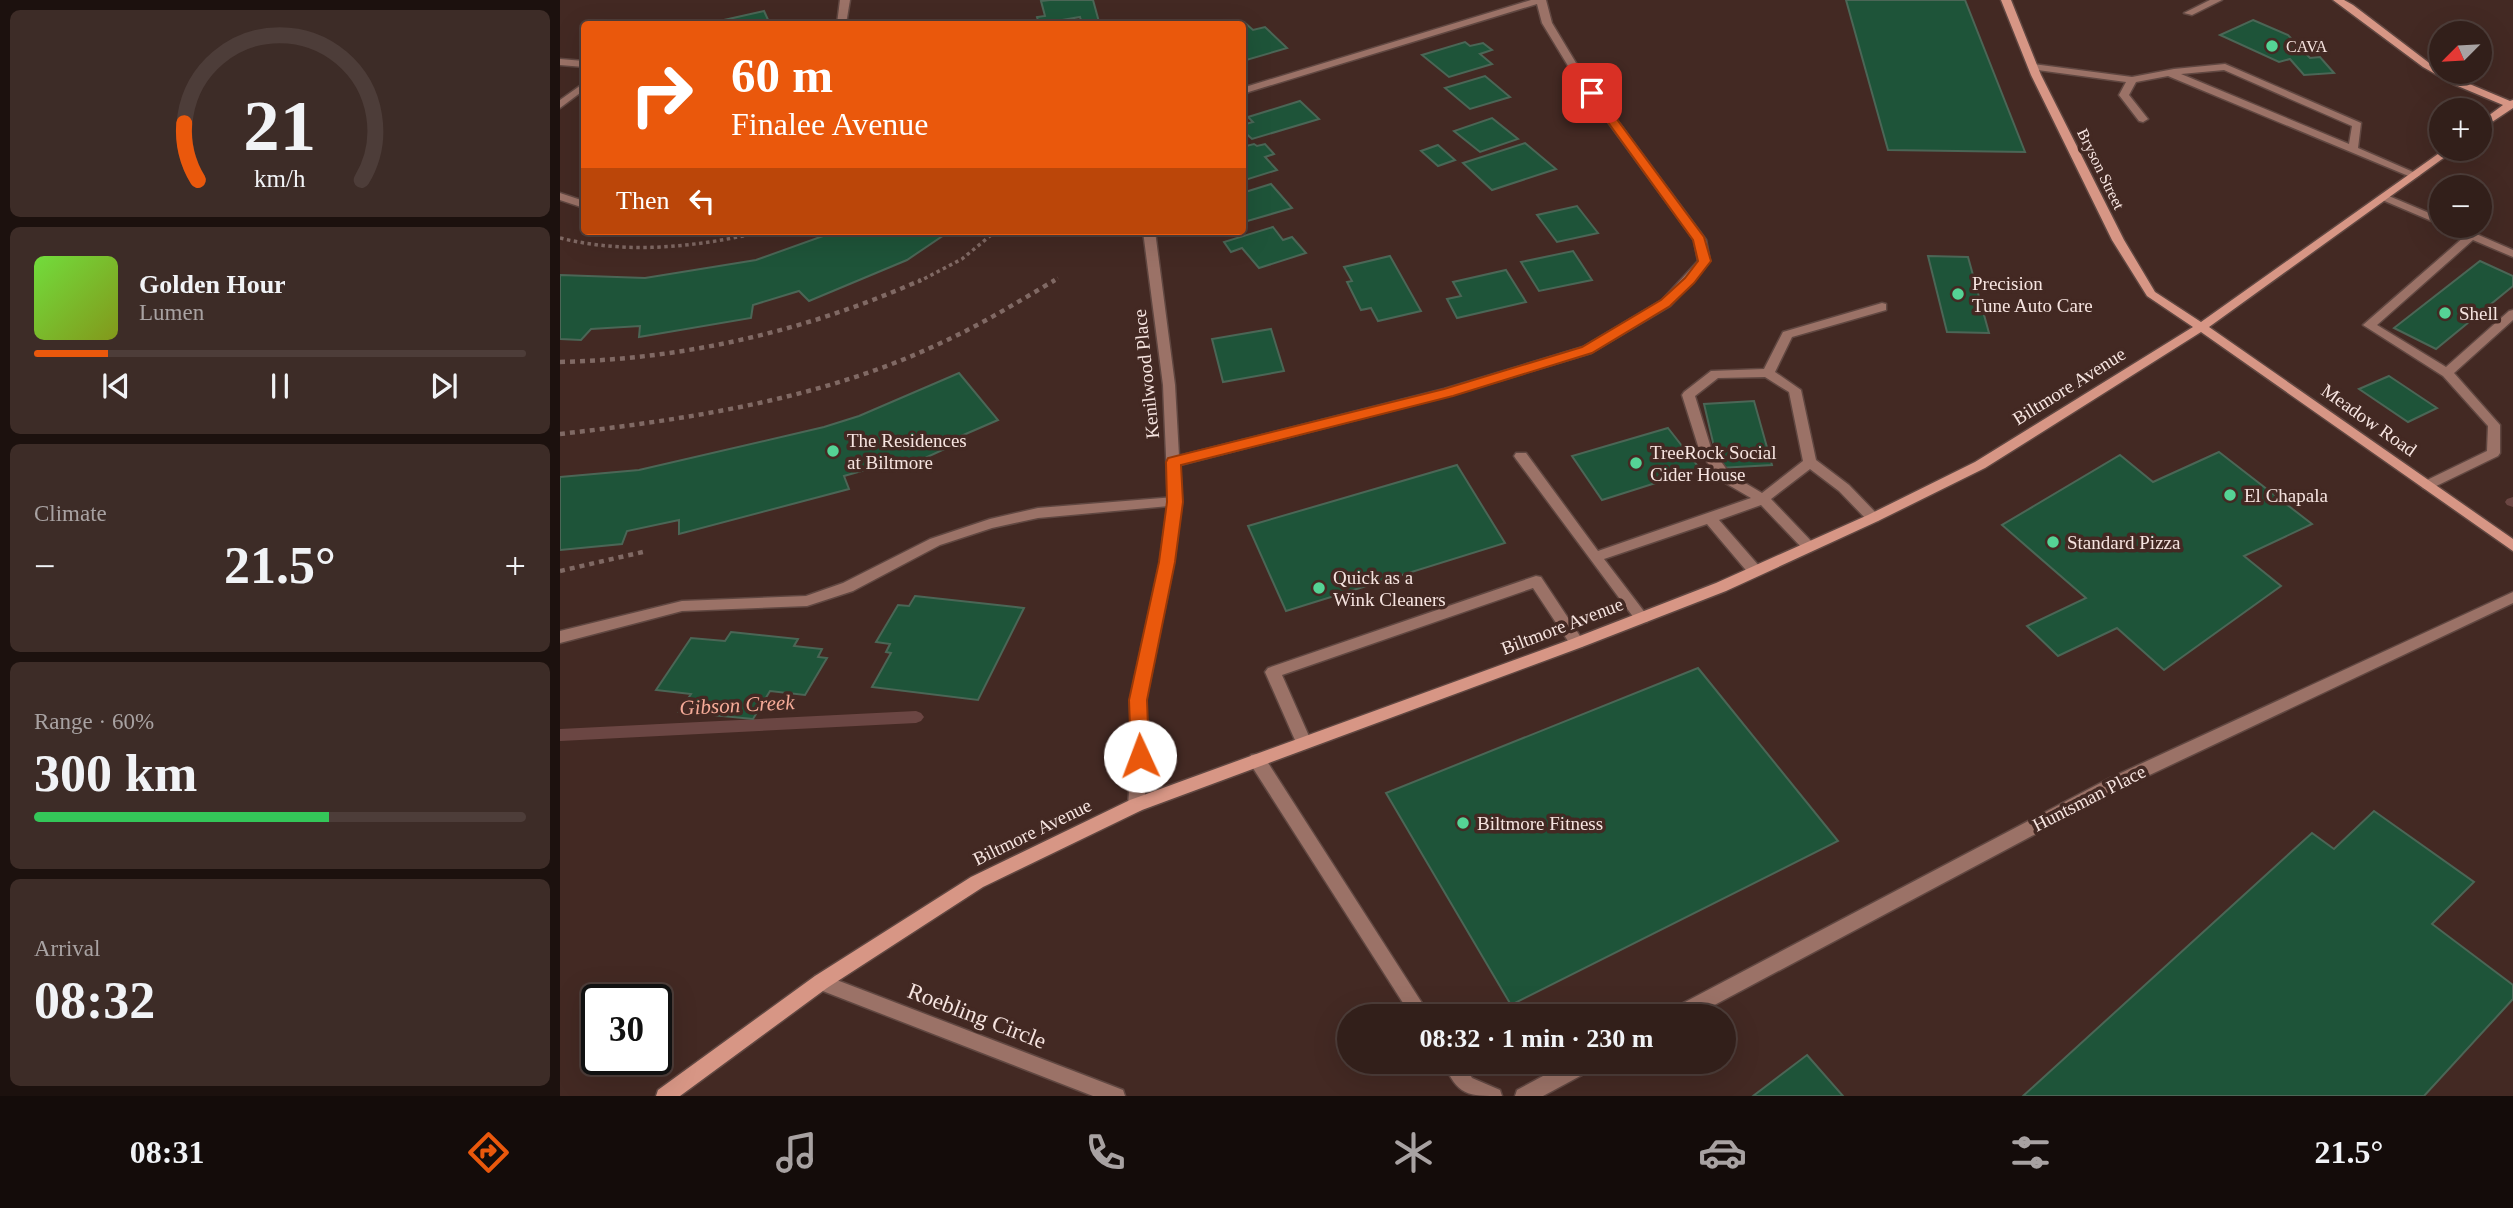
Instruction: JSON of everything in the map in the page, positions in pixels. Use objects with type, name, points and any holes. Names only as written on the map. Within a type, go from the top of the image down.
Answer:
[{"type":"main road","name":"Bryson Street","points":[[2006,0],[2033,66],[2118,240],[2151,293],[2201,327]]},
{"type":"main road","points":[[2338,0],[2368,18],[2426,65],[2465,86],[2512,104]]},
{"type":"main road","points":[[2492,118],[2512,104]]},
{"type":"main road","name":"Biltmore Avenue","points":[[665,1096],[821,982],[977,882],[1136,805],[1642,618],[1873,518],[1986,462],[2201,327],[2434,161]]},
{"type":"main road","name":"Meadow Road","points":[[2201,327],[2513,546]]},
{"type":"street","points":[[842,21],[845,0]]},
{"type":"street","points":[[1174,462],[1448,392],[1587,350],[1665,303],[1689,281],[1704,261],[1700,240],[1578,74],[1547,23],[1541,0],[1246,90]]},
{"type":"street","points":[[2189,12],[2217,0]]},
{"type":"street","points":[[560,62],[581,64]]},
{"type":"street","points":[[2033,66],[2132,79],[2169,72],[2225,67],[2357,125],[2353,148]]},
{"type":"street","points":[[2169,72],[2415,174]]},
{"type":"street","points":[[2132,79],[2124,95],[2143,119]]},
{"type":"street","points":[[560,105],[581,88]]},
{"type":"street","points":[[560,196],[581,204]]},
{"type":"street","points":[[2384,197],[2429,217]]},
{"type":"street","name":"Kenilwood Place","points":[[1136,805],[1140,756],[1138,700],[1165,575],[1175,502],[1169,385],[1150,235]]},
{"type":"street","points":[[2428,485],[2493,453],[2494,425],[2447,373],[2369,325],[2469,238]]},
{"type":"street","points":[[2476,238],[2513,254]]},
{"type":"street","points":[[1768,373],[1787,335],[1882,307]]},
{"type":"street","points":[[2447,373],[2513,314]]},
{"type":"street","points":[[1809,547],[1763,499],[1725,477],[1705,449],[1688,395],[1715,374],[1768,373],[1795,390],[1810,462],[1844,488],[1873,518]]},
{"type":"street","points":[[1521,456],[1642,618]]},
{"type":"street","points":[[1595,557],[1763,499],[1810,462]]},
{"type":"street","points":[[560,637],[682,607],[807,601],[848,587],[935,542],[990,524],[1038,513],[1175,502]]},
{"type":"street","points":[[1710,519],[1755,571]]},
{"type":"street","points":[[1304,743],[1273,672],[1536,581],[1577,643]]},
{"type":"street","name":"Huntsman Place","points":[[1699,1004],[2115,784],[2513,597]]},
{"type":"street","points":[[1258,760],[1414,1004]]},
{"type":"street","name":"Roebling Circle","points":[[821,982],[1116,1096]]},
{"type":"street","points":[[1459,1074],[1465,1084],[1493,1096]]},
{"type":"street","points":[[1524,1096],[1565,1074]]},
{"type":"path","points":[[560,238],[607,247],[670,250],[704,246],[749,235]]},
{"type":"path","points":[[560,362],[660,356],[818,322],[850,312],[935,274],[970,255],[992,235]]},
{"type":"path","points":[[560,434],[700,417],[774,402],[916,355],[981,326],[1058,278]]},
{"type":"path","points":[[560,571],[647,551]]},
{"type":"building","points":[[1093,0],[1099,21],[1081,21],[1080,17],[1038,21],[1037,17],[1045,16],[1041,1]]},
{"type":"building","points":[[1846,0],[1965,0],[2025,152],[1888,150]]},
{"type":"building","points":[[764,11],[769,21],[724,21]]},
{"type":"building","name":"CAVA","points":[[2253,20],[2288,35],[2310,58],[2320,57],[2334,73],[2304,75],[2290,59],[2279,62],[2220,35]]},
{"type":"building","points":[[1246,24],[1253,30],[1265,27],[1287,48],[1246,60]]},
{"type":"building","points":[[1465,42],[1470,46],[1483,43],[1492,50],[1480,54],[1492,64],[1449,77],[1422,55]]},
{"type":"building","points":[[1485,76],[1510,97],[1470,109],[1445,88]]},
{"type":"building","points":[[1300,101],[1319,119],[1252,139],[1246,134],[1246,124],[1253,122],[1248,117]]},
{"type":"building","points":[[1492,118],[1518,139],[1480,152],[1454,131]]},
{"type":"building","points":[[1525,143],[1556,169],[1492,190],[1463,163]]},
{"type":"building","points":[[1265,144],[1274,154],[1265,157],[1277,170],[1246,180],[1246,146]]},
{"type":"building","points":[[1438,145],[1455,160],[1438,166],[1421,151]]},
{"type":"building","points":[[1271,184],[1292,208],[1246,221],[1246,192]]},
{"type":"building","points":[[1577,206],[1598,233],[1557,242],[1537,215]]},
{"type":"building","points":[[1273,227],[1283,240],[1292,237],[1306,253],[1259,268],[1242,248],[1231,252],[1224,242]]},
{"type":"building","points":[[826,235],[944,235],[907,260],[809,301],[799,291],[753,305],[751,318],[639,337],[640,326],[591,329],[581,340],[560,339],[560,275],[645,278],[756,260]]},
{"type":"building","points":[[1573,251],[1592,280],[1539,291],[1521,262]]},
{"type":"building","points":[[1390,256],[1421,311],[1378,321],[1371,308],[1361,310],[1347,282],[1352,281],[1344,267]]},
{"type":"building","name":"Precision Tune Auto Care","points":[[1928,256],[1968,257],[1989,333],[1947,332]]},
{"type":"building","points":[[2480,261],[2513,276],[2513,286],[2436,349],[2394,328]]},
{"type":"building","points":[[1506,270],[1526,302],[1457,318],[1447,299],[1461,296],[1453,282]]},
{"type":"building","points":[[1271,329],[1284,371],[1223,382],[1212,339]]},
{"type":"building","name":"The Residences at Biltmore","points":[[959,373],[998,420],[961,436],[964,440],[897,471],[893,462],[844,476],[849,489],[679,534],[679,520],[627,531],[622,544],[560,550],[560,477],[639,470],[824,427],[859,416]]},
{"type":"building","points":[[2389,376],[2437,408],[2408,422],[2359,389]]},
{"type":"building","points":[[1754,401],[1772,465],[1719,468],[1704,404]]},
{"type":"building","name":"TreeRock Social Cider House","points":[[1668,428],[1700,469],[1602,500],[1572,456]]},
{"type":"building","points":[[2219,452],[2312,524],[2244,556],[2281,586],[2164,670],[2117,628],[2058,656],[2027,626],[2086,598],[2002,525],[2120,455],[2153,482]]},
{"type":"building","points":[[1457,465],[1505,543],[1286,611],[1248,526]]},
{"type":"building","points":[[915,596],[1024,608],[978,700],[872,687],[891,653],[886,652],[890,644],[876,642],[898,605],[909,606]]},
{"type":"building","points":[[731,632],[798,639],[794,646],[822,649],[818,657],[827,658],[805,695],[770,691],[753,719],[679,712],[691,694],[656,690],[691,638],[725,641]]},
{"type":"building","points":[[1698,668],[1838,841],[1510,1004],[1386,793]]},
{"type":"building","points":[[2374,811],[2474,882],[2432,924],[2513,985],[2513,999],[2424,1096],[2023,1096],[2312,833],[2334,849]]},
{"type":"building","points":[[1807,1055],[1843,1096],[1753,1096]]},
{"type":"waterway","name":"Gibson Creek","points":[[560,735],[916,717]]},
{"type":"place","name":"CAVA","points":[[2272,46]]},
{"type":"place","name":"Precision Tune Auto Care","points":[[1958,294]]},
{"type":"place","name":"Shell","points":[[2445,313]]},
{"type":"place","name":"The Residences at Biltmore","points":[[833,451]]},
{"type":"place","name":"TreeRock Social Cider House","points":[[1636,463]]},
{"type":"place","name":"El Chapala","points":[[2230,495]]},
{"type":"place","name":"Standard Pizza","points":[[2053,542]]},
{"type":"place","name":"Quick as a Wink Cleaners","points":[[1319,588]]},
{"type":"place","name":"Biltmore Fitness","points":[[1463,823]]},
{"type":"route","points":[[1140,756],[1138,700],[1167,562],[1175,502],[1174,462],[1448,392],[1587,350],[1665,303],[1689,281],[1704,261],[1700,240],[1592,93]]}]
